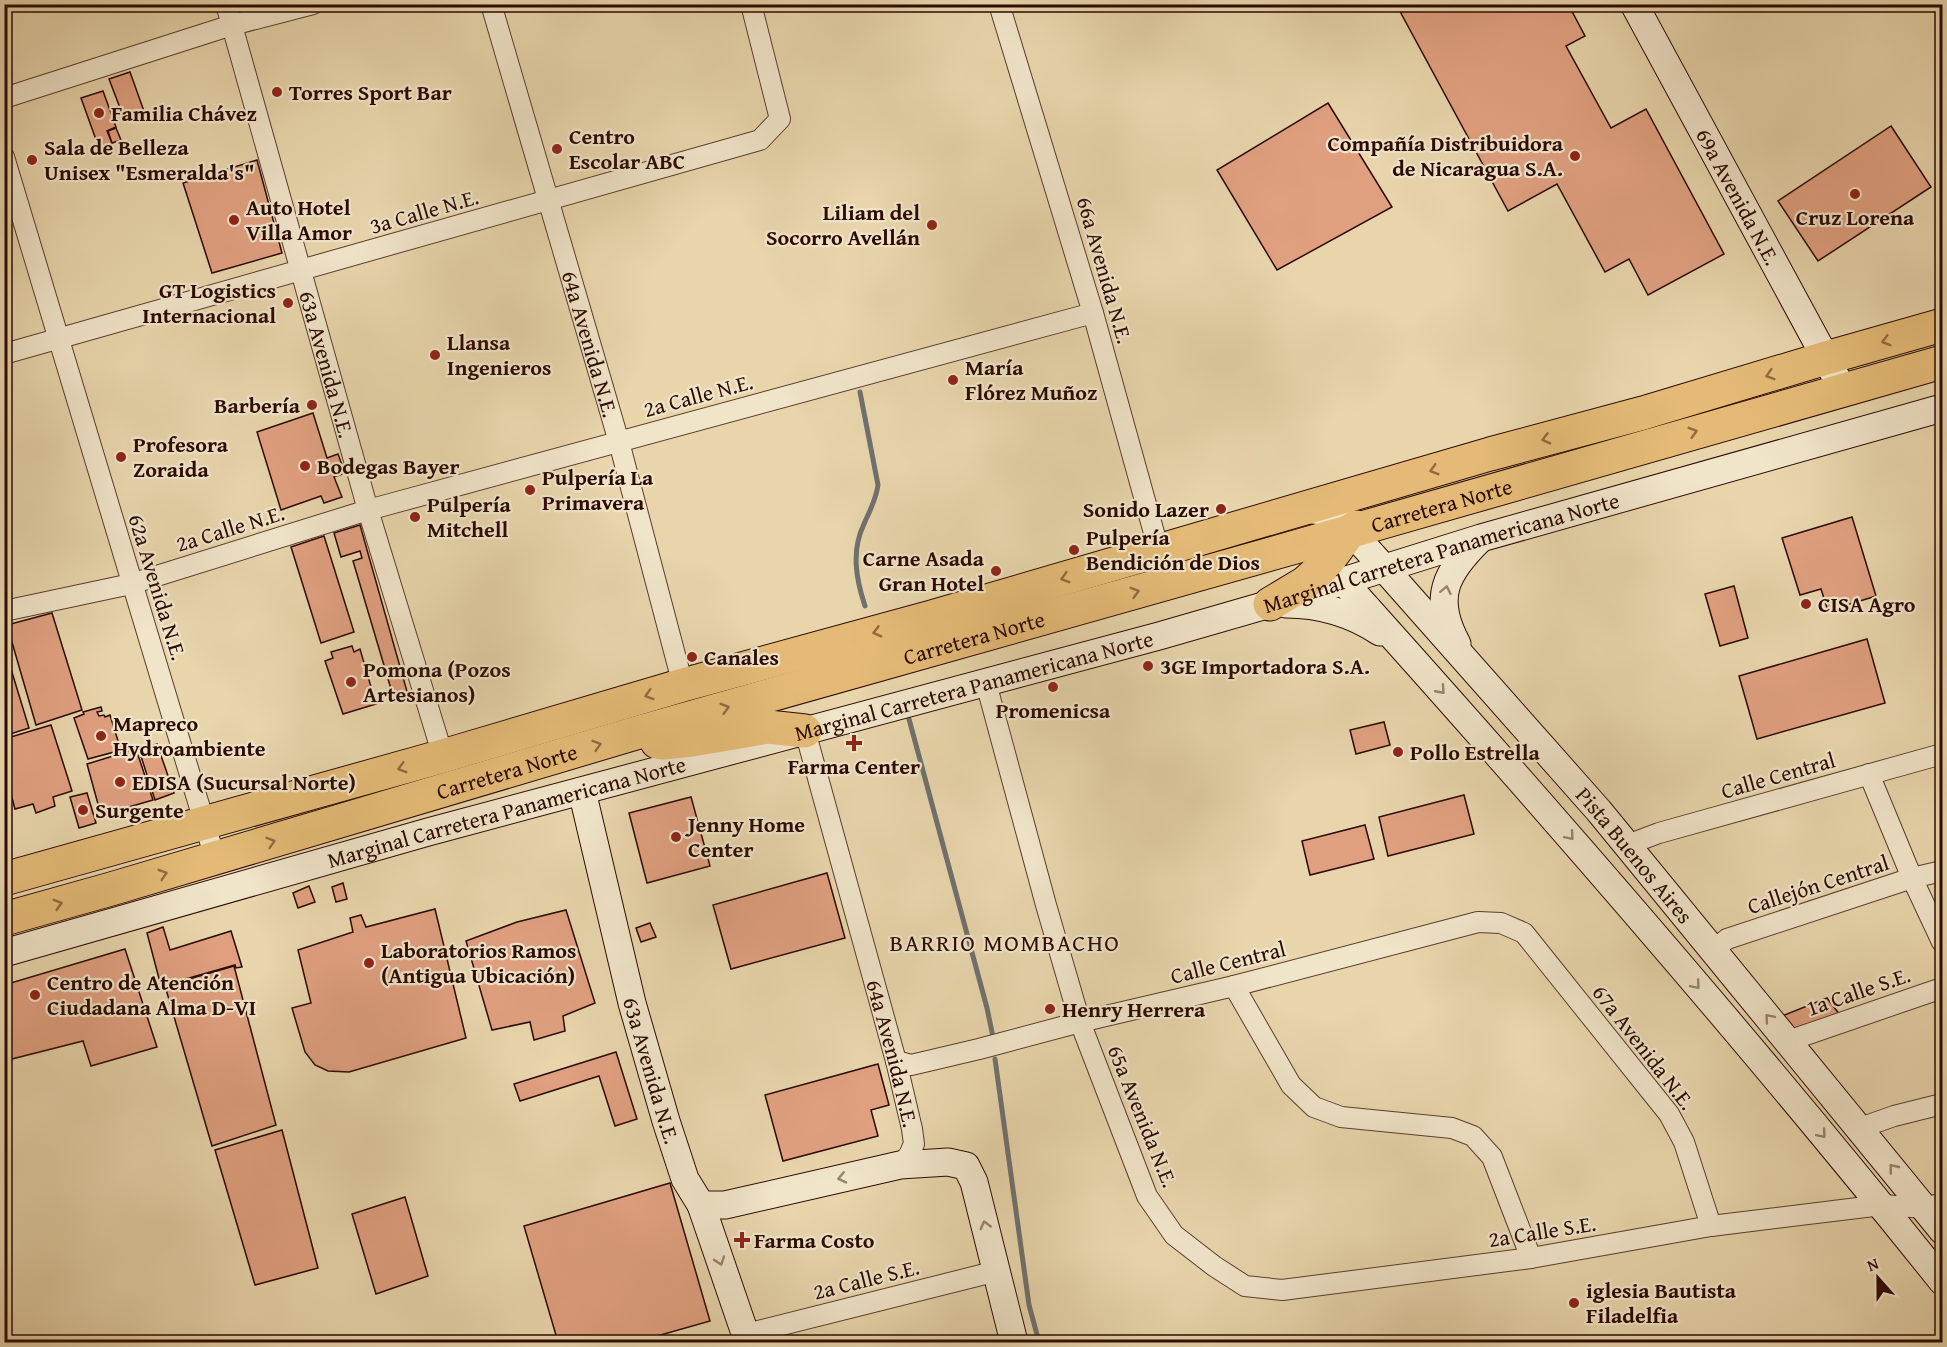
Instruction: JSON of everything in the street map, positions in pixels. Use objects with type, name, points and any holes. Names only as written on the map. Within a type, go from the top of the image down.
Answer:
[{"type":"highway","name":"Carretera Norte","points":[[4,879],[443,756],[683,685],[933,617],[1942,325]]},
{"type":"highway","name":"Carretera Norte","points":[[4,919],[629,735],[1942,362]]},
{"type":"highway","points":[[1270,604],[1305,583],[1325,565],[1350,531],[1373,514],[1556,460],[1643,413]]},
{"type":"highway","points":[[1343,581],[1341,562],[1350,531]]},
{"type":"highway","points":[[629,735],[663,743],[768,728],[805,731]]},
{"type":"street","name":"63a Avenida N.E.","points":[[226,4],[369,510],[443,756]]},
{"type":"street","points":[[4,98],[232,25],[313,4]]},
{"type":"street","name":"64a Avenida N.E.","points":[[491,4],[619,442],[683,685]]},
{"type":"street","name":"3a Calle N.E.","points":[[4,354],[760,140],[780,120],[751,4]]},
{"type":"street","name":"66a Avenida N.E.","points":[[999,4],[1093,313],[1159,551]]},
{"type":"street","name":"69a Avenida N.E.","points":[[1634,4],[1843,390]]},
{"type":"street","name":"62a Avenida N.E.","points":[[4,157],[215,858]]},
{"type":"street","name":"2a Calle N.E.","points":[[4,611],[131,584],[369,510],[1093,313]]},
{"type":"street","name":"Marginal Carretera Panamericana Norte","points":[[4,952],[428,832],[986,683],[1270,604],[1481,538],[1942,408]]},
{"type":"street","name":"Pista Buenos Aires","points":[[1303,509],[1324,512],[1339,518],[1508,708],[1627,845],[1860,1128],[1934,1206],[1942,1230]]},
{"type":"street","points":[[1468,664],[1449,629],[1443,600],[1450,573],[1463,555],[1481,538]]},
{"type":"street","name":"Pista Buenos Aires","points":[[1343,581],[1570,835],[1882,1205],[1942,1281]]},
{"type":"street","points":[[1270,604],[1322,606],[1372,627],[1402,646]]},
{"type":"street","name":"65a Avenida N.E.","points":[[986,683],[1080,1022],[1147,1196],[1174,1235],[1214,1266]]},
{"type":"street","points":[[1479,734],[1508,708]]},
{"type":"street","name":"64a Avenida N.E.","points":[[805,731],[896,1061],[912,1129],[914,1144],[900,1166]]},
{"type":"street","name":"Calle Central","points":[[1627,845],[1659,833],[1942,754]]},
{"type":"street","points":[[1869,774],[1912,878],[1942,942]]},
{"type":"street","name":"63a Avenida N.E.","points":[[582,791],[632,1003],[685,1179],[701,1205],[747,1338]]},
{"type":"street","name":"Callejón Central","points":[[1712,951],[1727,939],[1912,878],[1942,871]]},
{"type":"street","name":"Calle Central","points":[[896,1061],[911,1065],[1234,986],[1478,922],[1501,923]]},
{"type":"street","name":"67a Avenida N.E.","points":[[1501,923],[1524,933],[1669,1114],[1684,1142],[1711,1226]]},
{"type":"street","points":[[1234,986],[1291,1085],[1314,1107],[1341,1117],[1452,1128],[1473,1136],[1492,1157],[1532,1258]]},
{"type":"street","name":"1a Calle S.E.","points":[[1788,1041],[1942,988]]},
{"type":"street","points":[[1860,1128],[1894,1116],[1942,1104]]},
{"type":"street","points":[[701,1205],[725,1205],[900,1166],[948,1162],[966,1166],[974,1182],[1014,1342]]},
{"type":"street","name":"2a Calle S.E.","points":[[1214,1266],[1245,1286],[1282,1290],[1532,1258],[1711,1226],[1882,1205],[1934,1206]]},
{"type":"street","name":"2a Calle S.E.","points":[[747,1338],[997,1271]]},
{"type":"building","name":"Compañía Distribuidora de Nicaragua S.A.","points":[[1396,4],[1461,4],[1464,10],[1475,4],[1568,4],[1585,36],[1566,46],[1611,128],[1646,109],[1724,254],[1648,295],[1629,259],[1605,272],[1557,184],[1508,211]]},
{"type":"building","points":[[130,72],[145,114],[125,121],[109,79]]},
{"type":"building","name":"Familia Chávez","points":[[103,91],[116,127],[107,131],[112,143],[99,148],[81,98]]},
{"type":"building","points":[[1328,103],[1392,207],[1277,270],[1217,170]]},
{"type":"building","name":"Cruz Lorena","points":[[1891,126],[1931,187],[1818,261],[1778,201]]},
{"type":"building","points":[[116,128],[121,140],[112,143],[108,131]]},
{"type":"building","points":[[257,160],[282,253],[212,273],[183,183]]},
{"type":"building","name":"Bodegas Bayer","points":[[313,413],[327,458],[338,454],[345,473],[334,477],[342,497],[324,503],[321,496],[281,510],[257,432]]},
{"type":"building","points":[[1852,517],[1876,596],[1828,611],[1821,589],[1800,595],[1782,538]]},
{"type":"building","points":[[360,525],[408,695],[394,699],[353,561],[362,558],[360,551],[341,557],[334,533]]},
{"type":"building","points":[[324,536],[354,632],[321,643],[291,547]]},
{"type":"building","points":[[1734,586],[1748,638],[1720,646],[1705,594]]},
{"type":"building","points":[[52,613],[82,710],[36,725],[7,625]]},
{"type":"building","points":[[1867,639],[1885,703],[1757,739],[1739,676]]},
{"type":"building","points":[[4,646],[29,728],[4,736]]},
{"type":"building","name":"Pomona (Pozos Artesianos)","points":[[352,646],[354,652],[360,649],[376,704],[343,714],[325,661],[333,658],[331,652]]},
{"type":"building","points":[[101,707],[102,711],[97,712],[99,716],[110,715],[119,744],[126,742],[127,746],[121,749],[123,752],[118,751],[88,759],[74,718],[84,714],[83,712]]},
{"type":"building","points":[[1384,722],[1390,745],[1356,754],[1350,730]]},
{"type":"building","points":[[51,725],[72,791],[53,797],[55,806],[36,813],[33,804],[15,809],[4,768],[4,739]]},
{"type":"building","points":[[157,744],[174,793],[155,800],[139,750]]},
{"type":"building","name":"EDISA (Sucursal Norte)","points":[[136,749],[153,800],[101,815],[87,764]]},
{"type":"building","name":"Surgente","points":[[87,793],[96,823],[79,828],[70,797]]},
{"type":"building","points":[[1464,795],[1474,834],[1388,856],[1379,817]]},
{"type":"building","points":[[691,797],[710,866],[647,883],[629,813]]},
{"type":"building","points":[[1365,825],[1374,859],[1310,875],[1302,841]]},
{"type":"building","points":[[827,873],[845,938],[731,969],[713,905]]},
{"type":"building","points":[[343,883],[347,899],[336,902],[332,887]]},
{"type":"building","points":[[309,886],[315,902],[298,908],[293,893]]},
{"type":"building","points":[[435,909],[466,1038],[349,1072],[328,1071],[315,1065],[305,1052],[292,1008],[311,1003],[298,950],[353,932],[350,918],[361,915],[366,927]]},
{"type":"building","points":[[566,910],[595,1003],[563,1016],[565,1031],[534,1040],[530,1022],[492,1030],[466,941],[517,922]]},
{"type":"building","points":[[650,923],[656,937],[641,942],[636,928]]},
{"type":"building","points":[[163,927],[170,950],[231,931],[242,967],[236,968],[235,965],[161,986],[147,933]]},
{"type":"building","points":[[125,949],[157,1047],[91,1066],[83,1041],[4,1061],[4,985]]},
{"type":"building","points":[[234,966],[276,1125],[212,1146],[165,986]]},
{"type":"building","points":[[1827,998],[1840,1015],[1796,1033],[1782,1016]]},
{"type":"building","points":[[616,1052],[637,1119],[615,1126],[599,1076],[520,1101],[514,1084]]},
{"type":"building","points":[[878,1064],[889,1105],[871,1110],[878,1136],[783,1161],[765,1095]]},
{"type":"building","points":[[282,1130],[318,1268],[255,1285],[215,1150]]},
{"type":"building","points":[[670,1183],[710,1321],[636,1342],[558,1342],[524,1226]]},
{"type":"building","points":[[405,1197],[428,1276],[376,1294],[352,1214]]},
{"type":"waterway","points":[[860,392],[878,485],[857,544],[857,575],[865,606]]},
{"type":"waterway","points":[[909,719],[993,1037]]},
{"type":"waterway","points":[[995,1059],[1029,1305],[1039,1342]]},
{"type":"place","name":"Torres Sport Bar","points":[[277,92]]},
{"type":"place","name":"Familia Chávez","points":[[99,113]]},
{"type":"place","name":"Centro Escolar ABC","points":[[557,149]]},
{"type":"place","name":"Compañía Distribuidora de Nicaragua S.A.","points":[[1575,156]]},
{"type":"place","name":"Sala de Belleza Unisex \"Esmeralda's\"","points":[[32,160]]},
{"type":"place","name":"Cruz Lorena","points":[[1855,194]]},
{"type":"place","name":"Auto Hotel Villa Amor","points":[[234,220]]},
{"type":"place","name":"Liliam del Socorro Avellán","points":[[932,225]]},
{"type":"place","name":"GT Logistics Internacional","points":[[288,303]]},
{"type":"place","name":"Llansa Ingenieros","points":[[435,355]]},
{"type":"place","name":"María Flórez Muñoz","points":[[953,380]]},
{"type":"place","name":"Barbería","points":[[312,405]]},
{"type":"place","name":"Profesora Zoraida","points":[[121,457]]},
{"type":"place","name":"Bodegas Bayer","points":[[305,466]]},
{"type":"place","name":"Pulpería La Primavera","points":[[530,490]]},
{"type":"place","name":"Sonido Lazer","points":[[1221,509]]},
{"type":"place","name":"Pulpería Mitchell","points":[[415,517]]},
{"type":"place","name":"Pulpería Bendición de Dios","points":[[1074,550]]},
{"type":"place","name":"Carne Asada Gran Hotel","points":[[996,571]]},
{"type":"place","name":"CISA Agro","points":[[1806,604]]},
{"type":"place","name":"Canales","points":[[692,657]]},
{"type":"place","name":"3GE Importadora S.A.","points":[[1148,666]]},
{"type":"place","name":"Pomona (Pozos Artesianos)","points":[[351,682]]},
{"type":"place","name":"Promenicsa","points":[[1053,687]]},
{"type":"place","name":"Mapreco Hydroambiente","points":[[101,736]]},
{"type":"place","name":"Farma Center","points":[[854,743]]},
{"type":"place","name":"Pollo Estrella","points":[[1398,752]]},
{"type":"place","name":"EDISA (Sucursal Norte)","points":[[120,782]]},
{"type":"place","name":"Surgente","points":[[83,810]]},
{"type":"place","name":"Jenny Home Center","points":[[676,837]]},
{"type":"place","name":"Laboratorios Ramos (Antigua Ubicación)","points":[[369,963]]},
{"type":"place","name":"Centro de Atención Ciudadana Alma D-VI","points":[[35,995]]},
{"type":"place","name":"Henry Herrera","points":[[1050,1009]]},
{"type":"place","name":"Farma Costo","points":[[742,1240]]},
{"type":"place","name":"iglesia Bautista Filadelfia","points":[[1574,1303]]},
{"type":"district","name":"BARRIO MOMBACHO","points":[[1005,942]]}]
